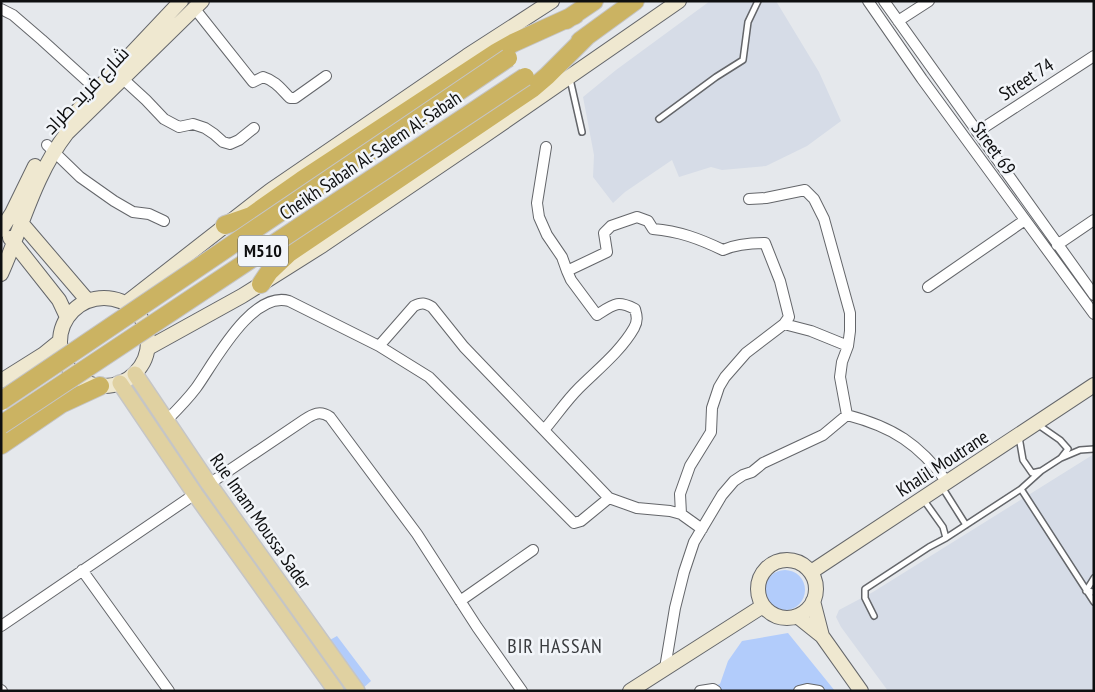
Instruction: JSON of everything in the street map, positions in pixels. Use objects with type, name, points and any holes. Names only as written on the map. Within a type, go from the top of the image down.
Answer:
[{"type":"highway","name":"Cheikh Sabah Al-Salem Al-Sabah","points":[[1,401],[594,1]]},
{"type":"highway","name":"Cheikh Sabah Al-Salem Al-Sabah","points":[[1,426],[588,35],[635,1]]},
{"type":"highway","points":[[225,225],[252,216],[497,52],[575,15]]},
{"type":"highway","points":[[261,284],[269,272],[289,253],[533,88],[588,35]]},
{"type":"highway","points":[[1,445],[61,404],[100,386]]},
{"type":"main road","name":"Rue Imam Moussa Sader","points":[[135,374],[209,484],[357,691]]},
{"type":"main road","name":"Rue Imam Moussa Sader","points":[[120,384],[195,494],[336,691]]},
{"type":"street","name":"شارع فريد طراد","points":[[14,242],[17,218],[50,148],[96,89],[181,1]]},
{"type":"street","name":"Cheikh Sabah Al-Salem Al-Sabah","points":[[126,303],[271,190],[467,56],[552,1]]},
{"type":"street","points":[[148,348],[211,314],[323,245],[679,1]]},
{"type":"street","name":"Street 69","points":[[868,1],[922,79],[1094,314]]},
{"type":"street","name":"Street 69","points":[[884,1],[1094,295]]},
{"type":"street","points":[[898,22],[929,1]]},
{"type":"street","name":"شارع فريد طراد","points":[[50,148],[67,134],[198,5]]},
{"type":"street","points":[[198,5],[253,82],[263,77],[268,78],[280,86],[290,98],[295,98],[326,76]]},
{"type":"street","points":[[1,9],[13,15],[96,89]]},
{"type":"street","name":"Street 74","points":[[977,132],[1094,56]]},
{"type":"street","points":[[922,79],[933,72]]},
{"type":"street","points":[[122,78],[164,119],[179,127],[193,124],[199,126],[214,134],[226,144],[239,140],[254,128]]},
{"type":"street","points":[[544,430],[578,389],[609,359],[633,330],[637,317],[635,309],[628,304],[621,303],[597,315],[571,280],[562,257],[547,234],[539,217],[537,203],[546,147]]},
{"type":"street","points":[[50,148],[80,177],[114,202],[133,212],[149,214],[164,221]]},
{"type":"street","points":[[1001,187],[1012,180]]},
{"type":"street","points":[[749,199],[766,198],[805,190],[814,199],[824,218],[850,314],[848,346],[842,362],[840,377],[847,415]]},
{"type":"street","points":[[567,271],[607,252],[604,233],[611,226],[637,216],[648,221],[653,229],[687,235],[723,250],[751,242],[765,243],[780,281],[789,317],[784,324],[746,353],[725,377],[712,408],[711,432],[690,466],[680,494],[681,514]]},
{"type":"street","name":"شارع فريد طراد","points":[[17,218],[1,231],[14,242],[59,300],[67,317]]},
{"type":"street","points":[[17,218],[88,301]]},
{"type":"street","points":[[928,287],[1025,220]]},
{"type":"street","points":[[1057,244],[1094,220]]},
{"type":"street","points":[[1,274],[14,242]]},
{"type":"street","points":[[100,298],[113,298],[126,303],[134,309],[146,327],[148,348],[141,366],[135,374],[120,384],[100,386],[87,383],[76,376],[67,366],[62,354],[60,341],[62,328],[67,317],[76,307],[100,298]]},
{"type":"street","points":[[167,420],[194,390],[244,320],[264,305],[282,298],[379,346],[438,384],[574,523],[582,521],[609,498]]},
{"type":"street","points":[[379,346],[414,306],[426,303],[432,307],[464,347],[609,498],[637,508],[681,514],[702,529]]},
{"type":"street","points":[[784,324],[811,331],[848,346]]},
{"type":"street","points":[[1,381],[44,354],[60,341]]},
{"type":"street","name":"Khalil Moutrane","points":[[811,572],[1094,385]]},
{"type":"street","points":[[209,484],[314,414],[325,414],[341,432],[411,527],[522,691]]},
{"type":"street","points":[[847,415],[872,422],[920,450],[933,463],[944,484]]},
{"type":"street","points":[[665,668],[675,608],[684,572],[694,542],[722,496],[734,481],[763,463],[787,454],[823,436],[847,415]]},
{"type":"street","points":[[1,626],[195,494]]},
{"type":"street","points":[[460,601],[533,550]]},
{"type":"street","points":[[784,559],[794,560],[804,565],[811,572],[815,581],[816,592],[813,601],[804,613],[782,618],[763,606],[759,597],[759,581],[766,568],[774,562],[784,559]]},
{"type":"street","points":[[82,570],[169,691]]},
{"type":"street","points":[[813,601],[822,636]]},
{"type":"street","points":[[630,691],[763,606]]},
{"type":"street","points":[[797,616],[822,636],[861,691]]},
{"type":"street","points":[[799,691],[807,689],[819,691]]},
{"type":"street","points":[[700,691],[716,691]]},
{"type":"lane","points":[[659,119],[716,77],[743,60],[748,22],[758,1]]},
{"type":"lane","points":[[570,77],[582,132]]},
{"type":"lane","points":[[1036,424],[1060,440],[1068,449],[1060,458]]},
{"type":"lane","points":[[1019,435],[1023,460],[1032,473],[1041,471]]},
{"type":"lane","points":[[874,616],[865,598],[865,589],[966,525],[1021,488],[1060,458],[1080,450],[1094,449]]},
{"type":"lane","points":[[944,484],[966,525]]},
{"type":"lane","points":[[1021,488],[1094,602]]},
{"type":"lane","points":[[922,499],[943,527],[946,538]]},
{"type":"lane","points":[[1086,591],[1094,578]]},
{"type":"lane","points":[[1086,591],[1094,592]]},
{"type":"shaded area","points":[[710,1],[776,1],[819,72],[841,121],[807,146],[766,166],[722,170],[711,167],[679,177],[672,160],[625,192],[613,203],[593,177],[594,155],[583,97],[616,70]]},
{"type":"shaded area","points":[[1094,454],[1094,691],[888,691],[841,627],[836,617],[839,610],[873,592]]},
{"type":"shaded area","points":[[789,570],[796,573],[802,579],[805,590],[804,598],[796,607],[789,610],[781,610],[774,607],[766,598],[765,586],[768,579],[777,571]]},
{"type":"shaded area","points":[[788,633],[835,691],[699,691],[720,684],[728,661],[742,641]]},
{"type":"shaded area","points":[[337,636],[371,681],[361,690],[328,641]]},
{"type":"district","name":"BIR HASSAN","points":[[555,646]]}]
